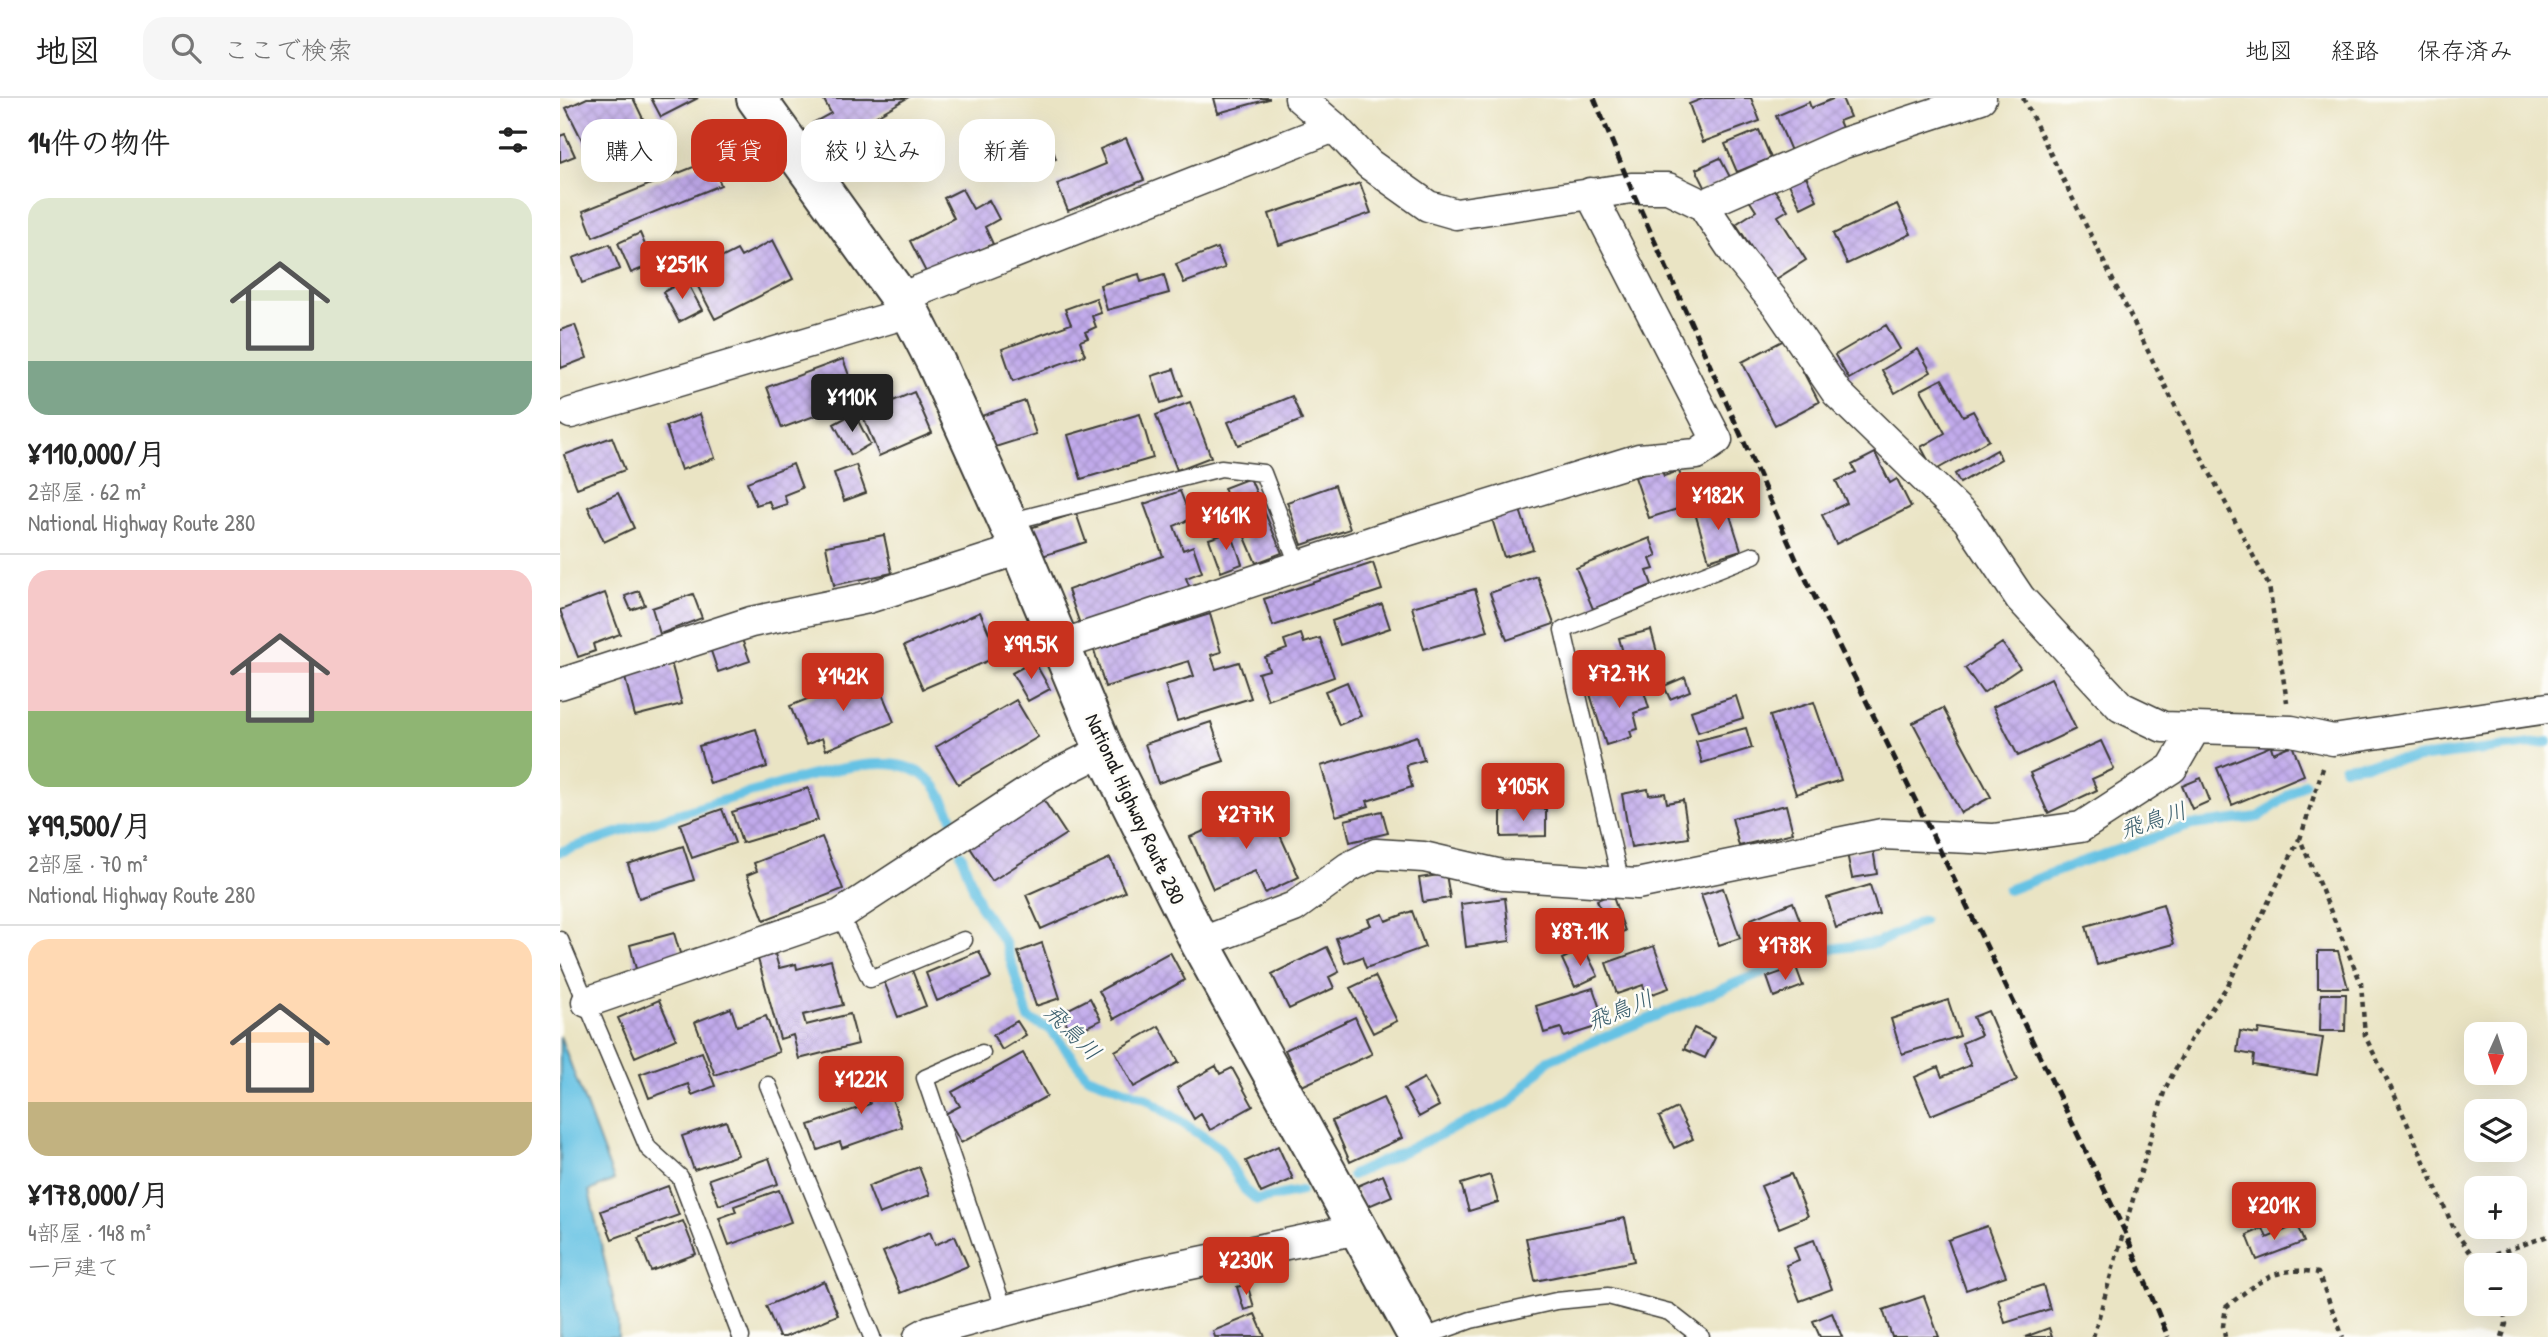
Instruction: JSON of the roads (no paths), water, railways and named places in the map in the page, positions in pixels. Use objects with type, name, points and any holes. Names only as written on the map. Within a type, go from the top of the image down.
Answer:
[{"type":"highway","name":"National Highway Route 280","points":[[756,98],[905,305],[936,363],[1014,536],[1104,750],[1200,943],[1418,1337]]},
{"type":"street","points":[[1300,98],[1334,127],[1369,164],[1428,205],[1456,214],[1631,188],[1668,188],[1703,205],[1838,393],[1967,519],[2020,598],[2121,707],[2163,727],[2292,732],[2333,740],[2548,708]]},
{"type":"street","points":[[1703,205],[1844,143],[1981,98]]},
{"type":"street","points":[[571,412],[905,305],[1334,127]]},
{"type":"street","points":[[1060,645],[1380,538],[1639,459],[1697,454],[1717,440],[1590,193]]},
{"type":"street","points":[[560,684],[751,621],[868,598],[1014,536]]},
{"type":"street","points":[[1200,943],[1294,907],[1349,866],[1376,854],[1424,857],[1502,874],[1637,884],[1812,846],[1882,834],[1993,839],[2081,827],[2172,768],[2194,730]]},
{"type":"street","points":[[587,1002],[839,915],[1049,778],[1104,750]]},
{"type":"street","points":[[919,1337],[930,1331],[1003,1310],[1138,1275],[1358,1229]]},
{"type":"lane","points":[[1014,536],[1221,468],[1246,470],[1263,473],[1299,567]]},
{"type":"lane","points":[[1620,883],[1563,630],[1754,555]]},
{"type":"lane","points":[[839,915],[870,979],[964,940]]},
{"type":"lane","points":[[560,940],[648,1148],[680,1177],[741,1337]]},
{"type":"lane","points":[[982,1053],[925,1078],[1003,1310]]},
{"type":"lane","points":[[768,1085],[872,1337]]},
{"type":"lane","points":[[1424,1337],[1472,1320],[1556,1301],[1608,1296],[1669,1312],[1701,1337]]},
{"type":"water","points":[[560,1036],[614,1180],[589,1191],[618,1320],[618,1337],[560,1337]]},
{"type":"waterway","name":"飛鳥川","points":[[2344,767],[2548,742]]},
{"type":"waterway","name":"飛鳥川","points":[[560,852],[656,820],[788,782],[874,764],[909,768],[926,777],[941,794],[952,818]]},
{"type":"waterway","name":"飛鳥川","points":[[2008,890],[2192,825],[2259,817],[2305,783]]},
{"type":"waterway","name":"飛鳥川","points":[[961,854],[980,906],[1005,943],[1029,1019],[1050,1029],[1087,1076],[1144,1097],[1220,1148],[1245,1190],[1257,1200],[1301,1191]]},
{"type":"waterway","name":"飛鳥川","points":[[1352,1175],[1509,1103],[1549,1060],[1814,951],[1877,943],[1923,921]]},
{"type":"railway","points":[[1594,98],[1631,188],[1796,559],[2125,1232],[2168,1337]]}]
